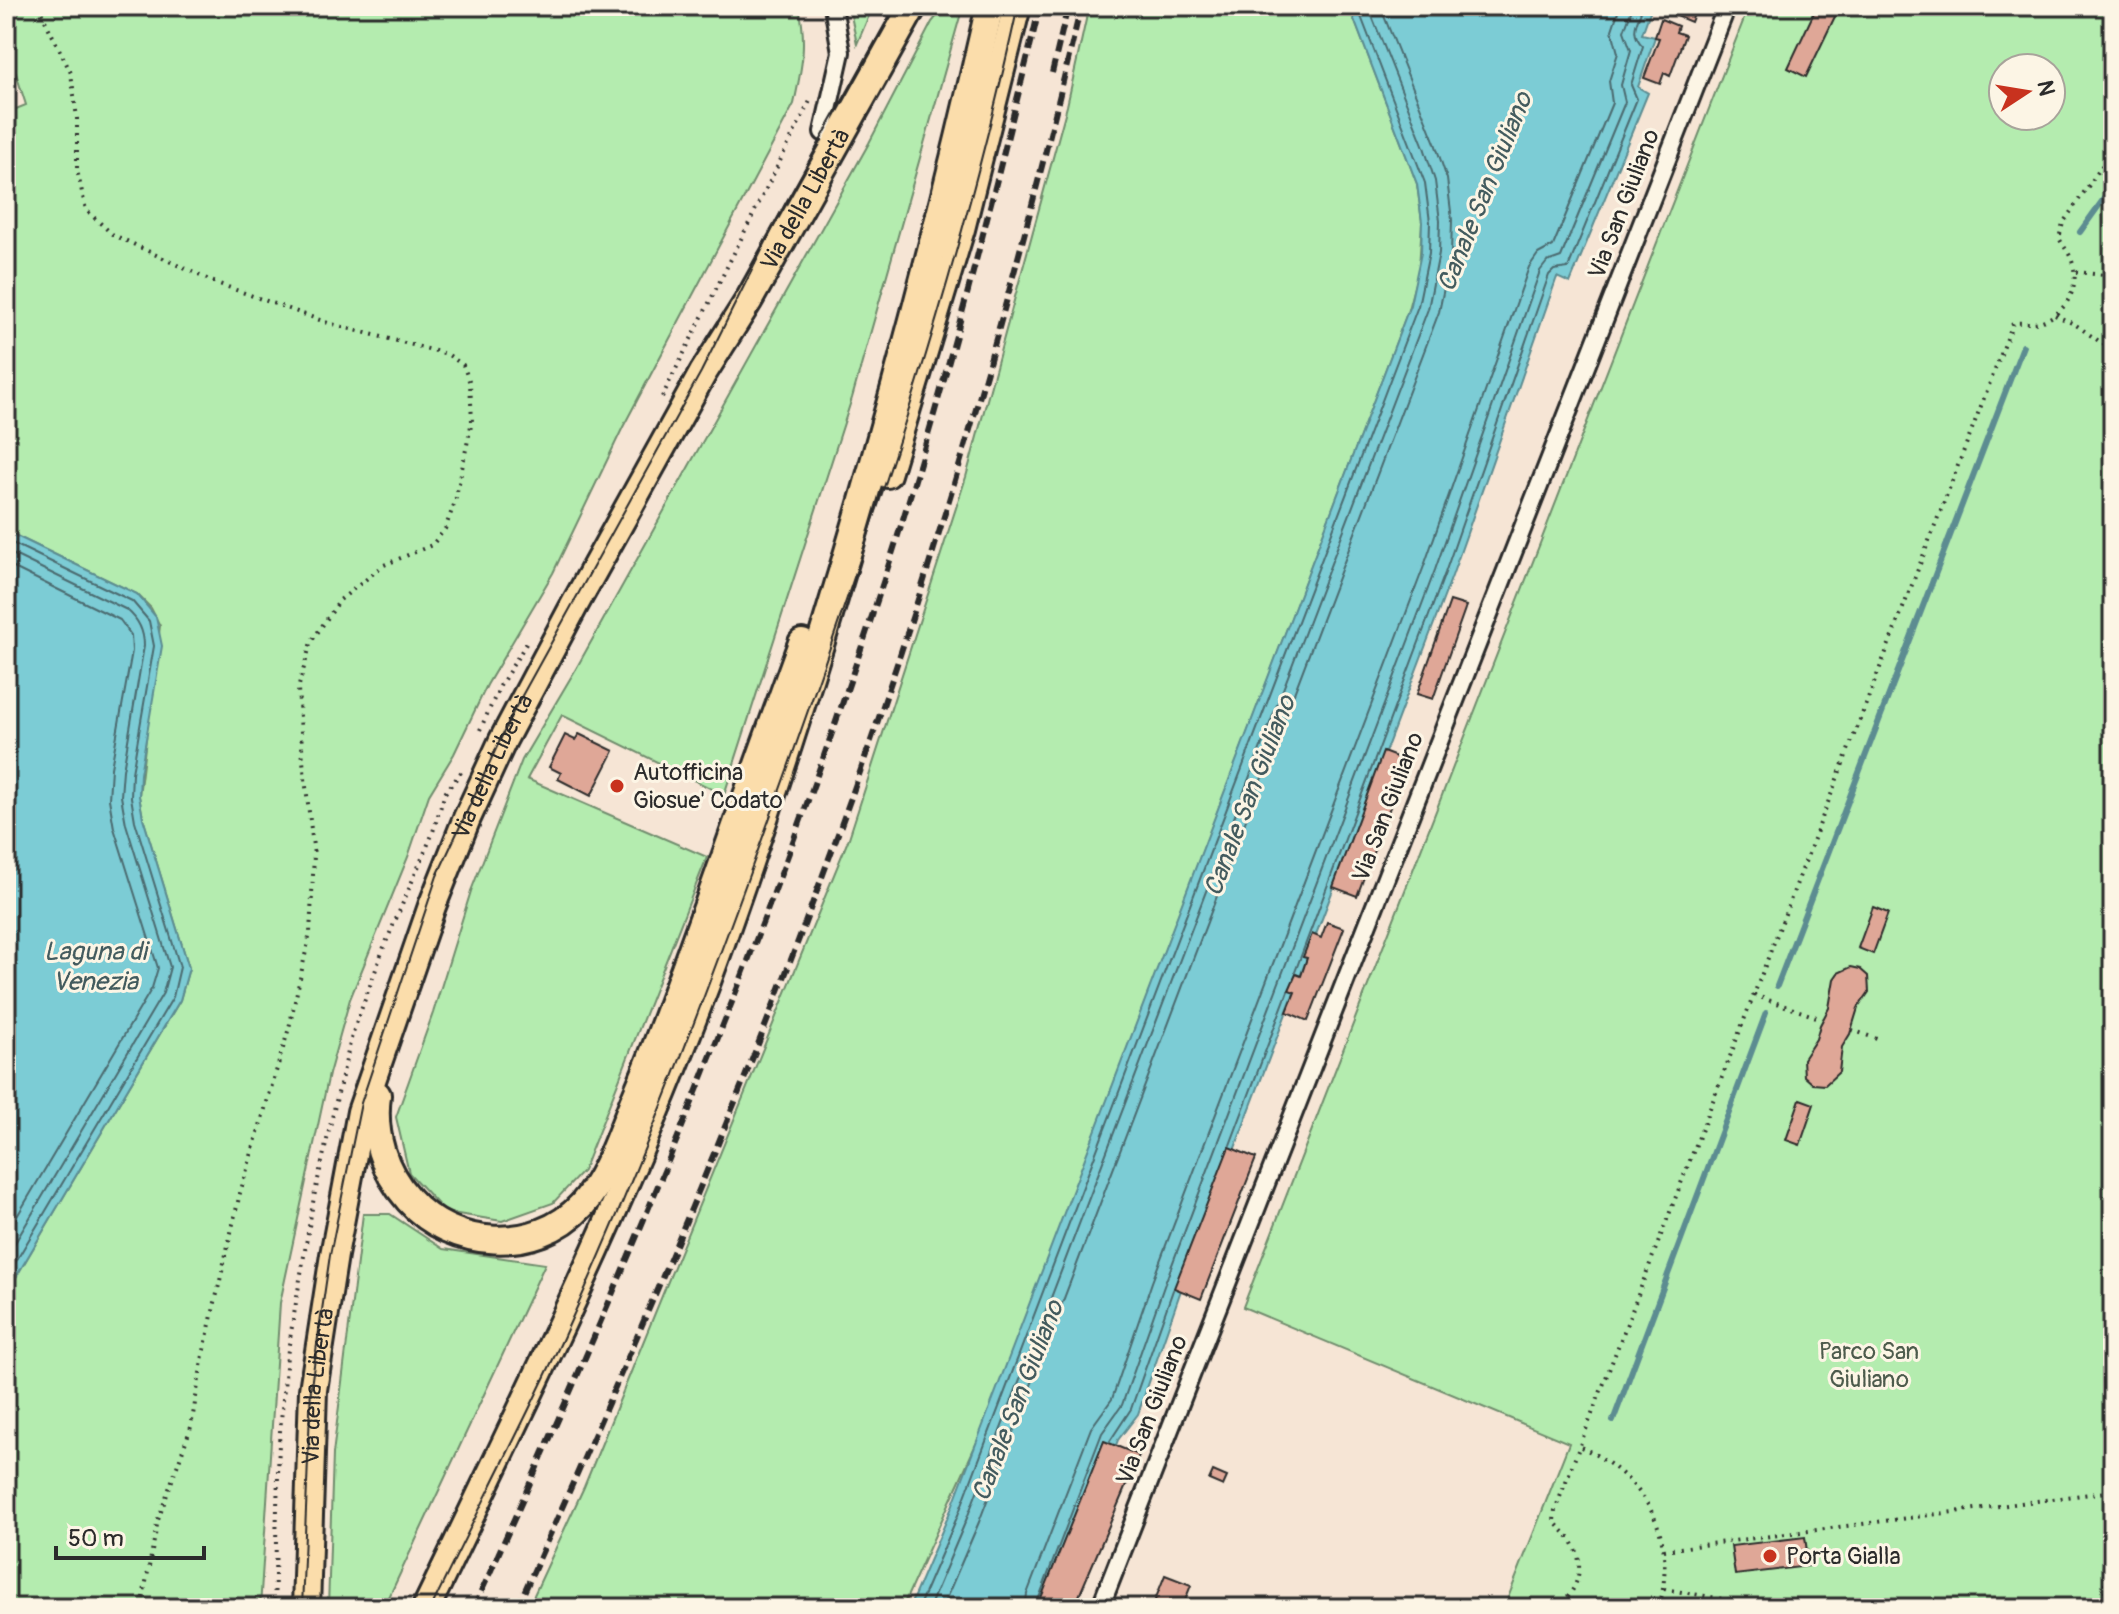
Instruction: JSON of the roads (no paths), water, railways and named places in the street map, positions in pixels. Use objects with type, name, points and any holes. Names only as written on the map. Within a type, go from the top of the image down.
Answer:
[{"type":"highway","points":[[703,373],[753,263],[892,6]]},
{"type":"highway","name":"Via della Libertà","points":[[306,1608],[313,1390],[361,1112],[402,990],[467,818],[503,740],[703,373],[749,300],[913,6]]},
{"type":"highway","points":[[426,1608],[553,1346],[615,1205],[720,945],[821,672],[914,389],[961,229],[1017,6]]},
{"type":"highway","points":[[762,828],[865,490],[902,357],[989,10]]},
{"type":"highway","points":[[402,990],[381,1066],[375,1112],[379,1148],[395,1185],[419,1211],[441,1227],[473,1238],[512,1239],[538,1233],[568,1217],[582,1205],[605,1168],[657,1047],[811,618],[850,501],[989,10]]},
{"type":"street","points":[[823,132],[841,52],[833,6]]},
{"type":"street","name":"Via San Giuliano","points":[[1100,1608],[1728,6]]},
{"type":"water","name":"Canale San Giuliano","points":[[1349,6],[1652,6],[1642,34],[1655,37],[1638,87],[1648,93],[1570,283],[1557,277],[1452,576],[1180,1293],[1138,1414],[1118,1440],[1054,1608],[909,1608],[950,1512],[1410,305],[1421,253],[1422,222],[1417,184]]},
{"type":"water","name":"Laguna di Venezia","points":[[6,531],[137,594],[156,617],[162,646],[139,796],[189,968],[180,1000],[6,1294]]},
{"type":"waterway","points":[[2080,232],[2113,186]]},
{"type":"waterway","points":[[1777,986],[2023,346]]},
{"type":"waterway","points":[[1613,1421],[1766,1013]]},
{"type":"tram line","points":[[302,1608],[311,1386],[330,1255],[361,1103],[437,876],[514,710],[701,372],[784,206],[895,6]]},
{"type":"tram line","points":[[431,1608],[547,1372],[594,1268],[653,1128],[735,914],[853,582],[914,392],[970,200],[1018,6]]},
{"type":"railway","points":[[474,1608],[696,1094],[844,700],[888,567],[950,358],[1040,6]]},
{"type":"railway","points":[[1052,73],[1068,6]]},
{"type":"railway","points":[[517,1608],[613,1391],[751,1063],[875,729],[987,370],[1081,6]]},
{"type":"place","name":"Autofficina Giosue' Codato","points":[[617,786]]},
{"type":"place","name":"Porta Gialla","points":[[1770,1556]]},
{"type":"park label","name":"Parco San Giuliano","points":[[1869,1365]]}]
